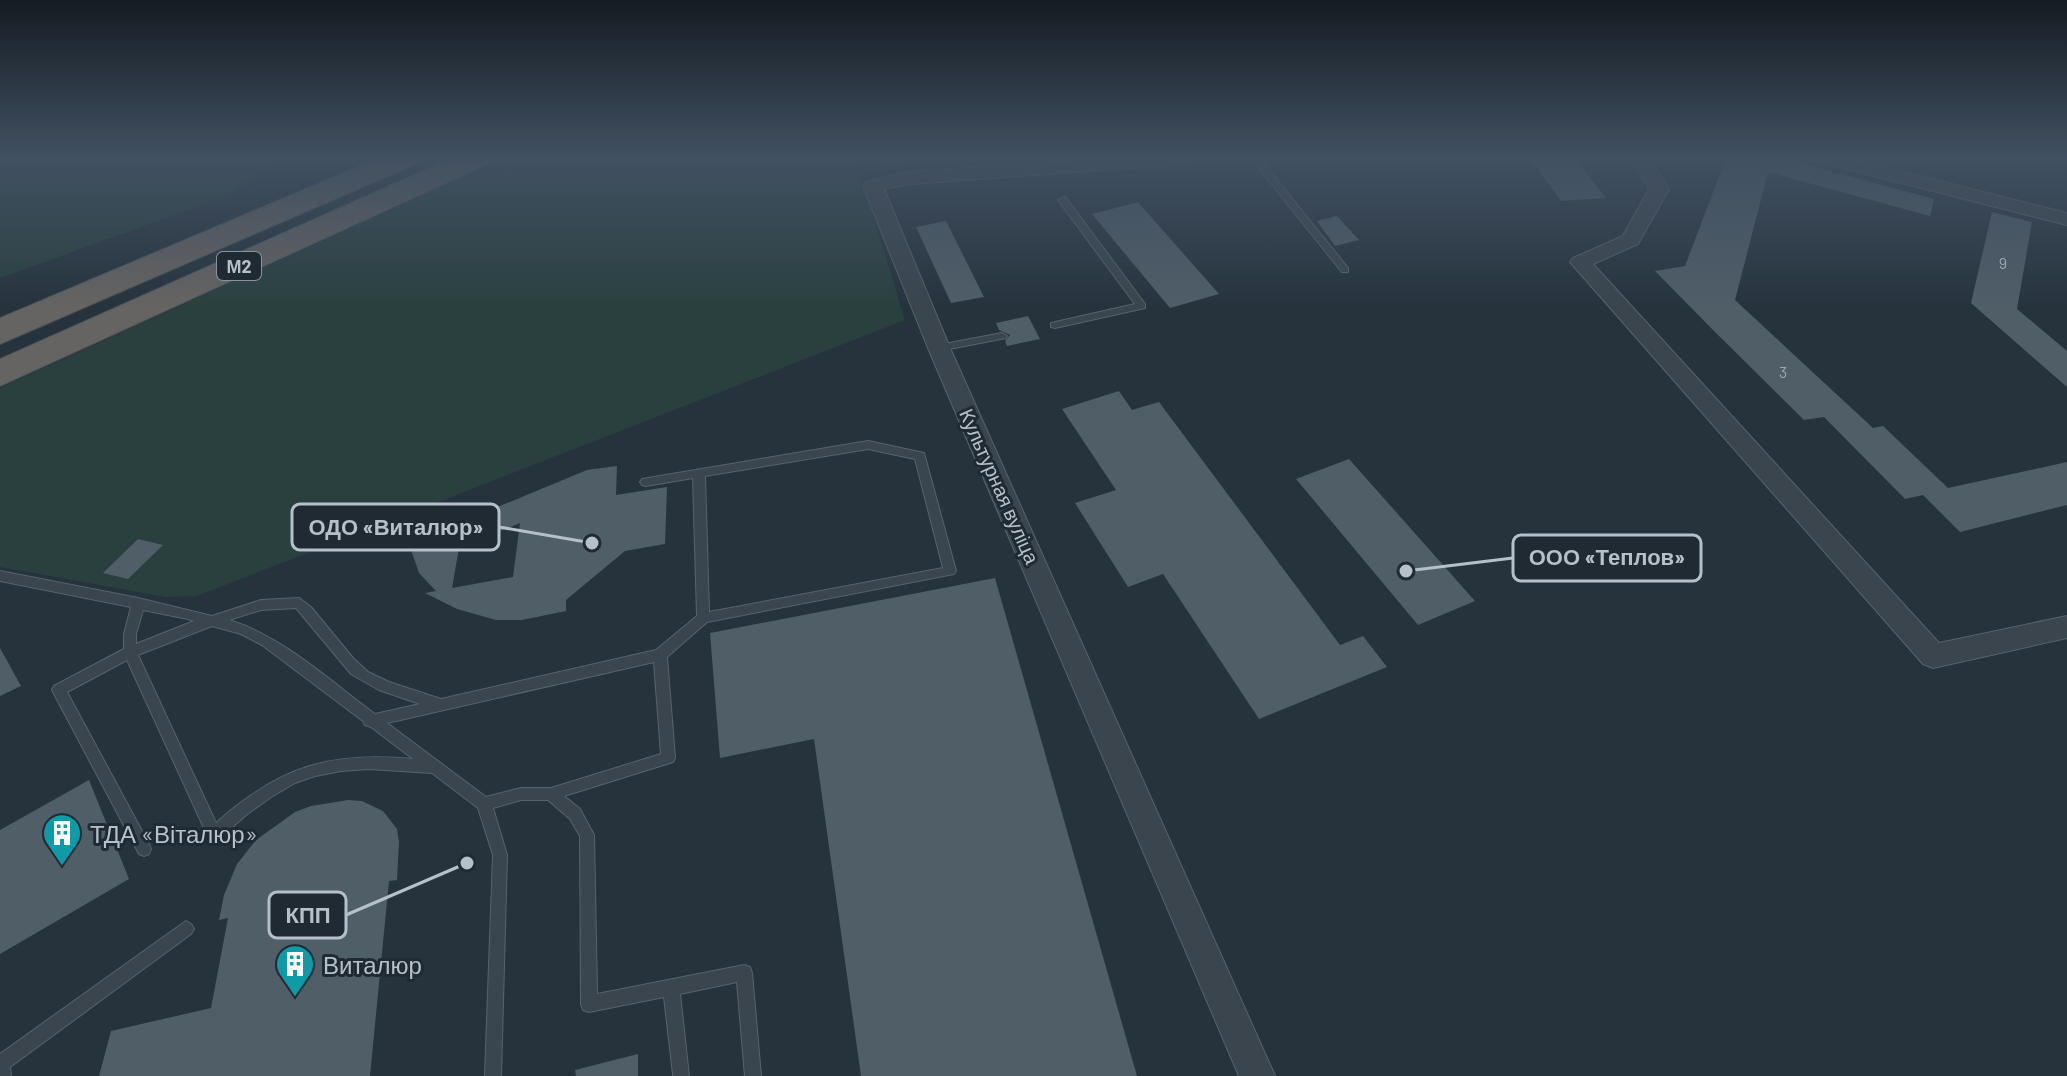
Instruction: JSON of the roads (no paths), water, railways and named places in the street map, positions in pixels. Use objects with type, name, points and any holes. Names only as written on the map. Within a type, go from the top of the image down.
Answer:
[{"type":"highway","points":[[172,258],[265,208]]},
{"type":"highway","name":"М2","points":[[0,332],[288,208]]},
{"type":"highway","name":"М2","points":[[0,374],[366,208]]},
{"type":"street","name":"Культурная вуліца","points":[[882,208],[939,348],[1257,1076]]},
{"type":"street","points":[[1648,208],[1631,240],[1580,262],[1933,656],[2067,627]]},
{"type":"street","points":[[2024,208],[2067,219]]},
{"type":"lane","points":[[1055,325],[1141,306],[1069,208]]},
{"type":"lane","points":[[1295,208],[1345,270]]},
{"type":"lane","points":[[939,348],[1002,336]]},
{"type":"lane","points":[[370,721],[660,655],[703,618],[950,571],[920,456],[868,445],[646,482]]},
{"type":"lane","points":[[699,473],[703,618]]},
{"type":"lane","points":[[0,576],[217,621],[267,641],[484,804],[500,855],[493,1076]]},
{"type":"lane","points":[[138,603],[130,634],[130,652],[214,834],[242,807],[278,783],[323,766],[357,761],[438,767]]},
{"type":"lane","points":[[144,849],[59,690],[130,652],[192,627],[261,605],[299,603],[316,618],[336,649],[359,673],[438,704]]},
{"type":"lane","points":[[484,804],[521,794],[551,794],[668,758],[660,655]]},
{"type":"lane","points":[[551,794],[575,814],[587,835],[589,1004],[744,973],[753,1076]]},
{"type":"lane","points":[[3,1076],[1,1063],[186,929]]},
{"type":"lane","points":[[671,988],[681,1074]]},
{"type":"place","name":"ОДО «Виталюр»","points":[[592,543]]},
{"type":"place","name":"ООО «Теплов»","points":[[1406,571]]},
{"type":"place","name":"КПП","points":[[467,863]]},
{"type":"place","name":"ТДА «Віталюр»","points":[[62,867]]},
{"type":"place","name":"Виталюр","points":[[295,998]]}]
